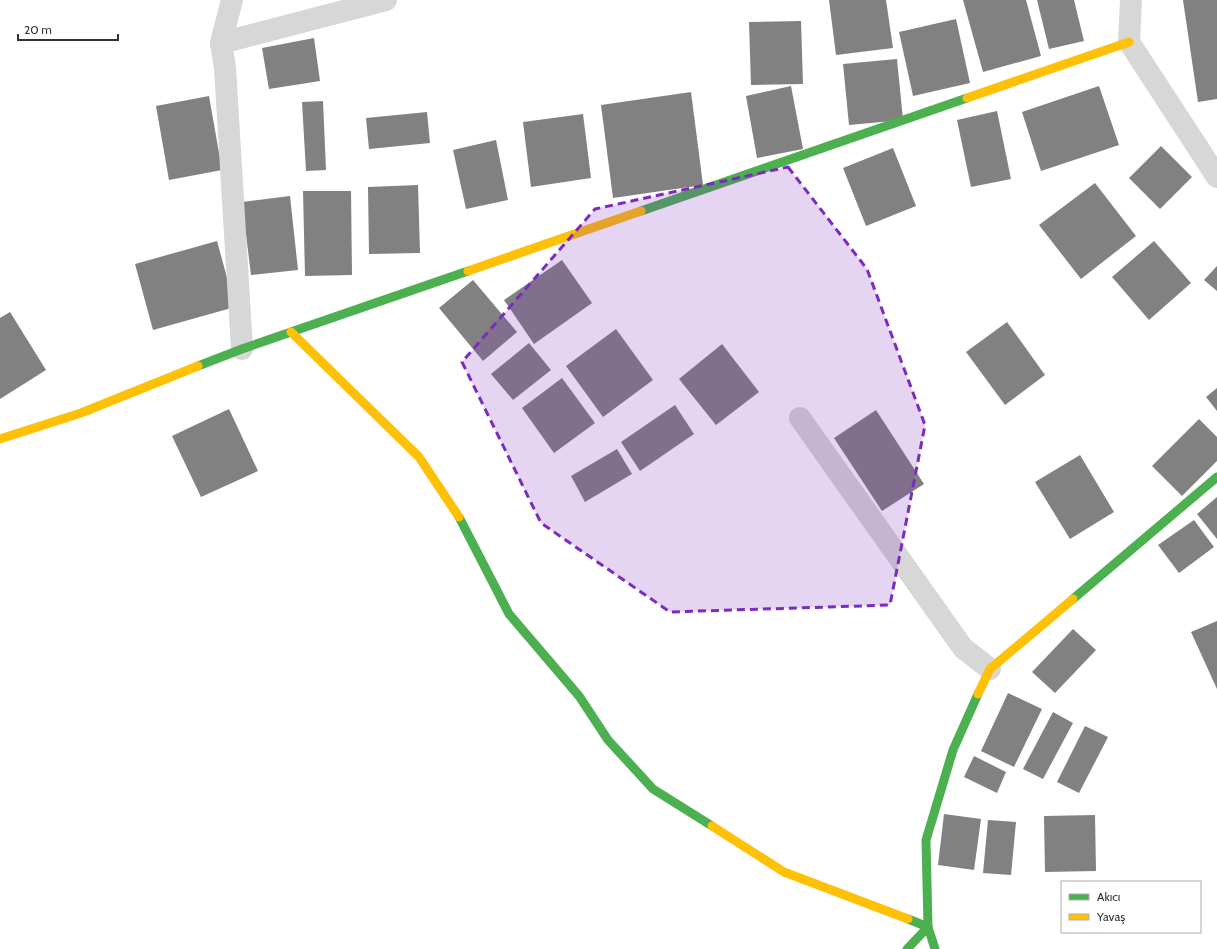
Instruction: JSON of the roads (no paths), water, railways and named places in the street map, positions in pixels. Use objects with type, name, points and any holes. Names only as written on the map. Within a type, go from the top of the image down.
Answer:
[{"type":"street","points":[[232,0],[221,43],[225,68],[242,349]]},
{"type":"street","points":[[221,43],[386,0]]},
{"type":"street","points":[[1130,0],[1129,42],[1217,177]]},
{"type":"street","points":[[0,439],[81,413],[242,349],[1129,42]]},
{"type":"street","points":[[291,332],[419,456],[463,524],[509,614],[580,696],[608,740],[653,789],[784,872],[928,928]]},
{"type":"street","points":[[800,418],[962,648],[990,669]]},
{"type":"street","points":[[935,949],[928,928],[926,840],[953,750],[990,669],[1217,477]]},
{"type":"street","points":[[907,949],[928,928]]}]
